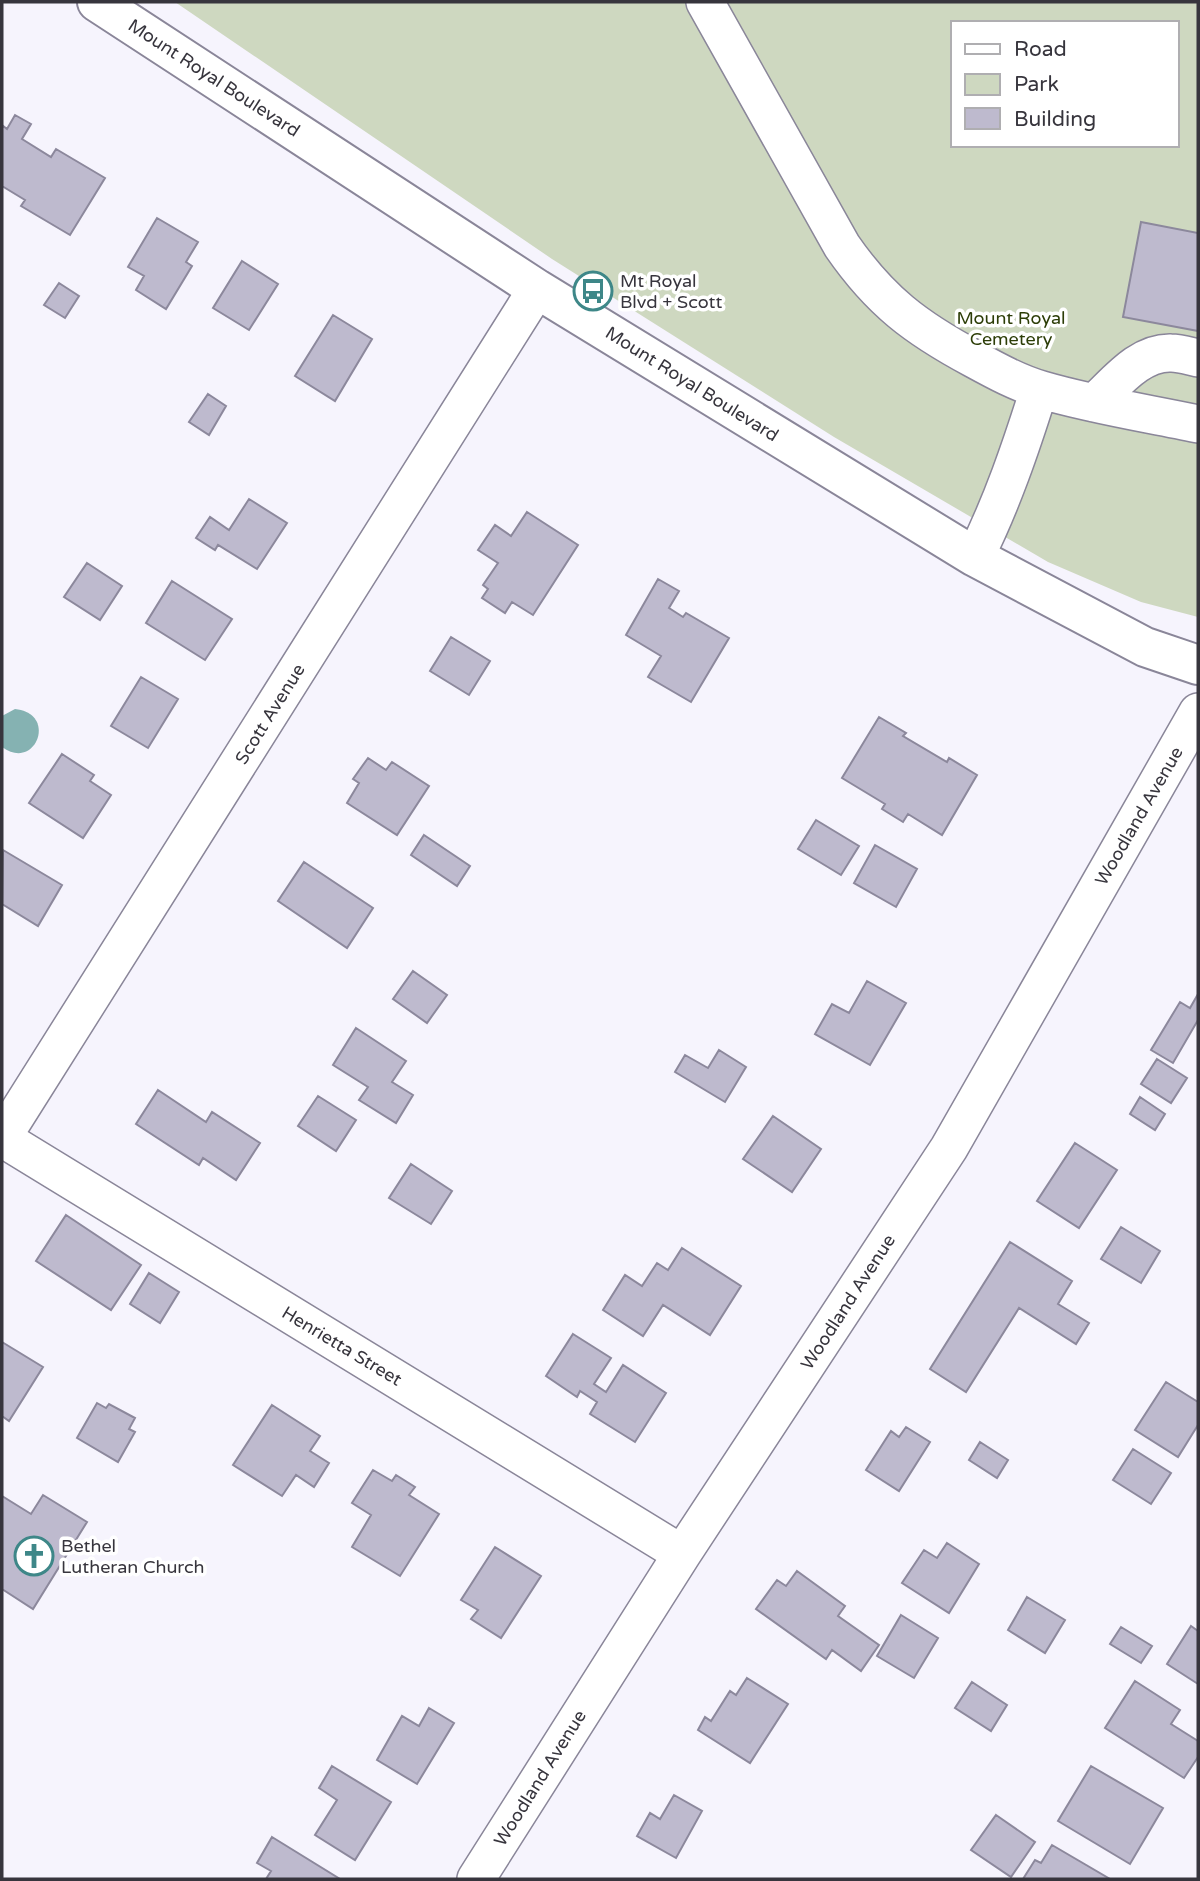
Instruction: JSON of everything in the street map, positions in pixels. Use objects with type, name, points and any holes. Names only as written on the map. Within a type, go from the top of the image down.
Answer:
[{"type":"main road","name":"Mount Royal Boulevard","points":[[97,2],[537,289],[975,557],[1145,647],[1198,665]]},
{"type":"street","points":[[705,2],[842,246],[861,274],[914,324],[1002,374],[1039,390],[1198,424]]},
{"type":"street","name":"Scott Avenue","points":[[2,1138],[537,289]]},
{"type":"street","points":[[1094,403],[1139,362],[1154,355],[1171,353],[1198,358]]},
{"type":"street","points":[[975,557],[1013,471],[1039,390]]},
{"type":"street","name":"Woodland Avenue","points":[[476,1879],[682,1554],[949,1148],[1198,712]]},
{"type":"street","name":"Henrietta Street","points":[[2,1138],[682,1554]]},
{"type":"green space","name":"Mount Royal Cemetery","points":[[175,2],[1198,2],[1198,617],[1141,602],[1048,562],[834,437],[552,259]]},
{"type":"shaded area","points":[[15,709],[28,713],[36,720],[39,729],[32,747],[24,752],[14,753],[2,747],[2,716]]},
{"type":"building","points":[[15,115],[31,124],[22,139],[51,157],[56,149],[105,178],[70,235],[21,206],[25,200],[2,186],[2,125],[7,129]]},
{"type":"building","points":[[157,218],[198,242],[186,262],[192,266],[166,309],[136,290],[144,276],[128,267]]},
{"type":"building","points":[[1141,222],[1198,233],[1198,331],[1123,317]]},
{"type":"building","points":[[242,261],[278,284],[249,330],[213,308]]},
{"type":"building","points":[[59,283],[79,296],[65,318],[44,305]]},
{"type":"building","points":[[333,315],[372,339],[335,401],[295,376]]},
{"type":"building","points":[[208,394],[226,406],[209,435],[189,422]]},
{"type":"building","points":[[249,499],[287,523],[257,569],[218,545],[215,550],[196,538],[210,517],[229,530]]},
{"type":"building","points":[[527,512],[578,545],[533,615],[512,602],[505,613],[482,598],[488,589],[483,585],[498,563],[478,550],[495,525],[511,536]]},
{"type":"building","points":[[87,563],[122,586],[100,620],[64,597]]},
{"type":"building","points":[[658,579],[679,591],[669,608],[683,617],[686,613],[729,638],[691,702],[648,677],[661,656],[626,635]]},
{"type":"building","points":[[172,581],[232,619],[205,660],[146,623]]},
{"type":"building","points":[[451,637],[490,661],[469,695],[430,671]]},
{"type":"building","points":[[141,677],[178,699],[148,748],[111,726]]},
{"type":"building","points":[[879,717],[906,733],[903,736],[947,762],[949,758],[977,775],[942,835],[908,814],[903,822],[882,809],[885,804],[842,778]]},
{"type":"building","points":[[62,754],[94,775],[90,781],[111,795],[83,838],[29,803]]},
{"type":"building","points":[[368,758],[386,770],[392,762],[429,786],[397,835],[347,803],[359,783],[353,779]]},
{"type":"building","points":[[816,820],[859,846],[841,875],[798,849]]},
{"type":"building","points":[[424,835],[470,866],[457,886],[411,855]]},
{"type":"building","points":[[875,845],[917,869],[896,907],[854,883]]},
{"type":"building","points":[[3,850],[62,885],[38,926],[2,904]]},
{"type":"building","points":[[304,862],[373,908],[347,948],[278,901]]},
{"type":"building","points":[[413,971],[447,995],[427,1023],[393,999]]},
{"type":"building","points":[[867,981],[906,1003],[870,1065],[815,1034],[832,1004],[849,1013]]},
{"type":"building","points":[[1198,994],[1198,1020],[1173,1063],[1151,1050],[1180,1002],[1190,1008]]},
{"type":"building","points":[[356,1028],[406,1061],[392,1082],[413,1095],[396,1123],[359,1100],[368,1087],[333,1065]]},
{"type":"building","points":[[719,1050],[746,1067],[725,1102],[675,1072],[685,1055],[708,1068]]},
{"type":"building","points":[[1157,1059],[1187,1078],[1171,1103],[1141,1084]]},
{"type":"building","points":[[158,1090],[206,1122],[212,1112],[260,1143],[236,1180],[203,1158],[199,1165],[136,1124]]},
{"type":"building","points":[[318,1096],[356,1120],[336,1151],[298,1126]]},
{"type":"building","points":[[1140,1097],[1165,1114],[1155,1130],[1130,1114]]},
{"type":"building","points":[[773,1116],[821,1149],[792,1192],[743,1159]]},
{"type":"building","points":[[1075,1143],[1117,1170],[1079,1228],[1037,1201]]},
{"type":"building","points":[[411,1164],[452,1191],[431,1224],[389,1198]]},
{"type":"building","points":[[66,1215],[141,1265],[111,1310],[36,1261]]},
{"type":"building","points":[[1121,1227],[1160,1251],[1141,1283],[1101,1259]]},
{"type":"building","points":[[1010,1242],[1072,1281],[1058,1304],[1089,1323],[1076,1344],[1019,1308],[966,1392],[930,1369]]},
{"type":"building","points":[[682,1248],[741,1286],[710,1335],[663,1305],[643,1336],[603,1310],[625,1275],[642,1286],[657,1263],[668,1270]]},
{"type":"building","points":[[149,1273],[179,1292],[160,1323],[130,1304]]},
{"type":"building","points":[[573,1334],[611,1358],[594,1384],[606,1392],[623,1365],[666,1393],[635,1442],[590,1414],[597,1402],[580,1391],[577,1397],[546,1376]]},
{"type":"building","points":[[2,1342],[43,1367],[9,1421],[2,1416]]},
{"type":"building","points":[[1166,1382],[1198,1402],[1198,1425],[1178,1457],[1135,1430]]},
{"type":"building","points":[[97,1403],[106,1408],[109,1404],[135,1418],[129,1429],[135,1432],[118,1462],[77,1438]]},
{"type":"building","points":[[272,1405],[320,1436],[310,1451],[329,1463],[314,1487],[296,1475],[282,1496],[233,1465]]},
{"type":"building","points":[[906,1427],[930,1442],[899,1491],[866,1470],[891,1431],[899,1437]]},
{"type":"building","points":[[980,1442],[1008,1460],[997,1478],[969,1460]]},
{"type":"building","points":[[1133,1449],[1171,1473],[1151,1504],[1113,1480]]},
{"type":"building","points":[[373,1470],[392,1481],[396,1475],[415,1487],[409,1495],[439,1514],[400,1576],[352,1547],[371,1515],[352,1503]]},
{"type":"building","name":"Bethel Lutheran Church","points":[[43,1495],[87,1522],[33,1609],[2,1589],[2,1496],[31,1514]]},
{"type":"building","points":[[947,1543],[979,1564],[949,1613],[902,1583],[924,1550],[937,1558]]},
{"type":"building","points":[[495,1547],[541,1576],[501,1638],[471,1619],[478,1610],[461,1600]]},
{"type":"building","points":[[797,1571],[845,1606],[838,1616],[879,1645],[861,1671],[832,1650],[826,1659],[756,1609],[777,1580],[786,1586]]},
{"type":"building","points":[[1027,1597],[1065,1620],[1045,1653],[1008,1630]]},
{"type":"building","points":[[901,1615],[938,1638],[914,1678],[877,1656]]},
{"type":"building","points":[[1191,1626],[1198,1631],[1198,1684],[1167,1664]]},
{"type":"building","points":[[1121,1627],[1152,1646],[1141,1663],[1110,1644]]},
{"type":"building","points":[[747,1678],[788,1704],[750,1763],[698,1730],[705,1717],[711,1721],[730,1691],[736,1695]]},
{"type":"building","points":[[1135,1681],[1180,1710],[1171,1724],[1198,1741],[1198,1757],[1184,1778],[1105,1728]]},
{"type":"building","points":[[972,1682],[1007,1705],[991,1731],[955,1708]]},
{"type":"building","points":[[429,1708],[454,1723],[417,1784],[377,1760],[402,1716],[419,1726]]},
{"type":"building","points":[[332,1766],[391,1802],[355,1860],[315,1835],[337,1800],[319,1788]]},
{"type":"building","points":[[1091,1766],[1163,1808],[1130,1864],[1058,1821]]},
{"type":"building","points":[[674,1795],[702,1811],[676,1858],[637,1836],[650,1813],[660,1819]]},
{"type":"building","points":[[996,1815],[1035,1842],[1011,1877],[971,1850]]},
{"type":"building","points":[[272,1837],[340,1879],[266,1879],[271,1871],[257,1863]]},
{"type":"building","points":[[1052,1845],[1110,1879],[1023,1879],[1035,1860],[1041,1863]]},
{"type":"place","name":"Mt Royal Blvd + Scott","points":[[593,291]]},
{"type":"place","name":"Bethel Lutheran Church","points":[[34,1556]]}]
